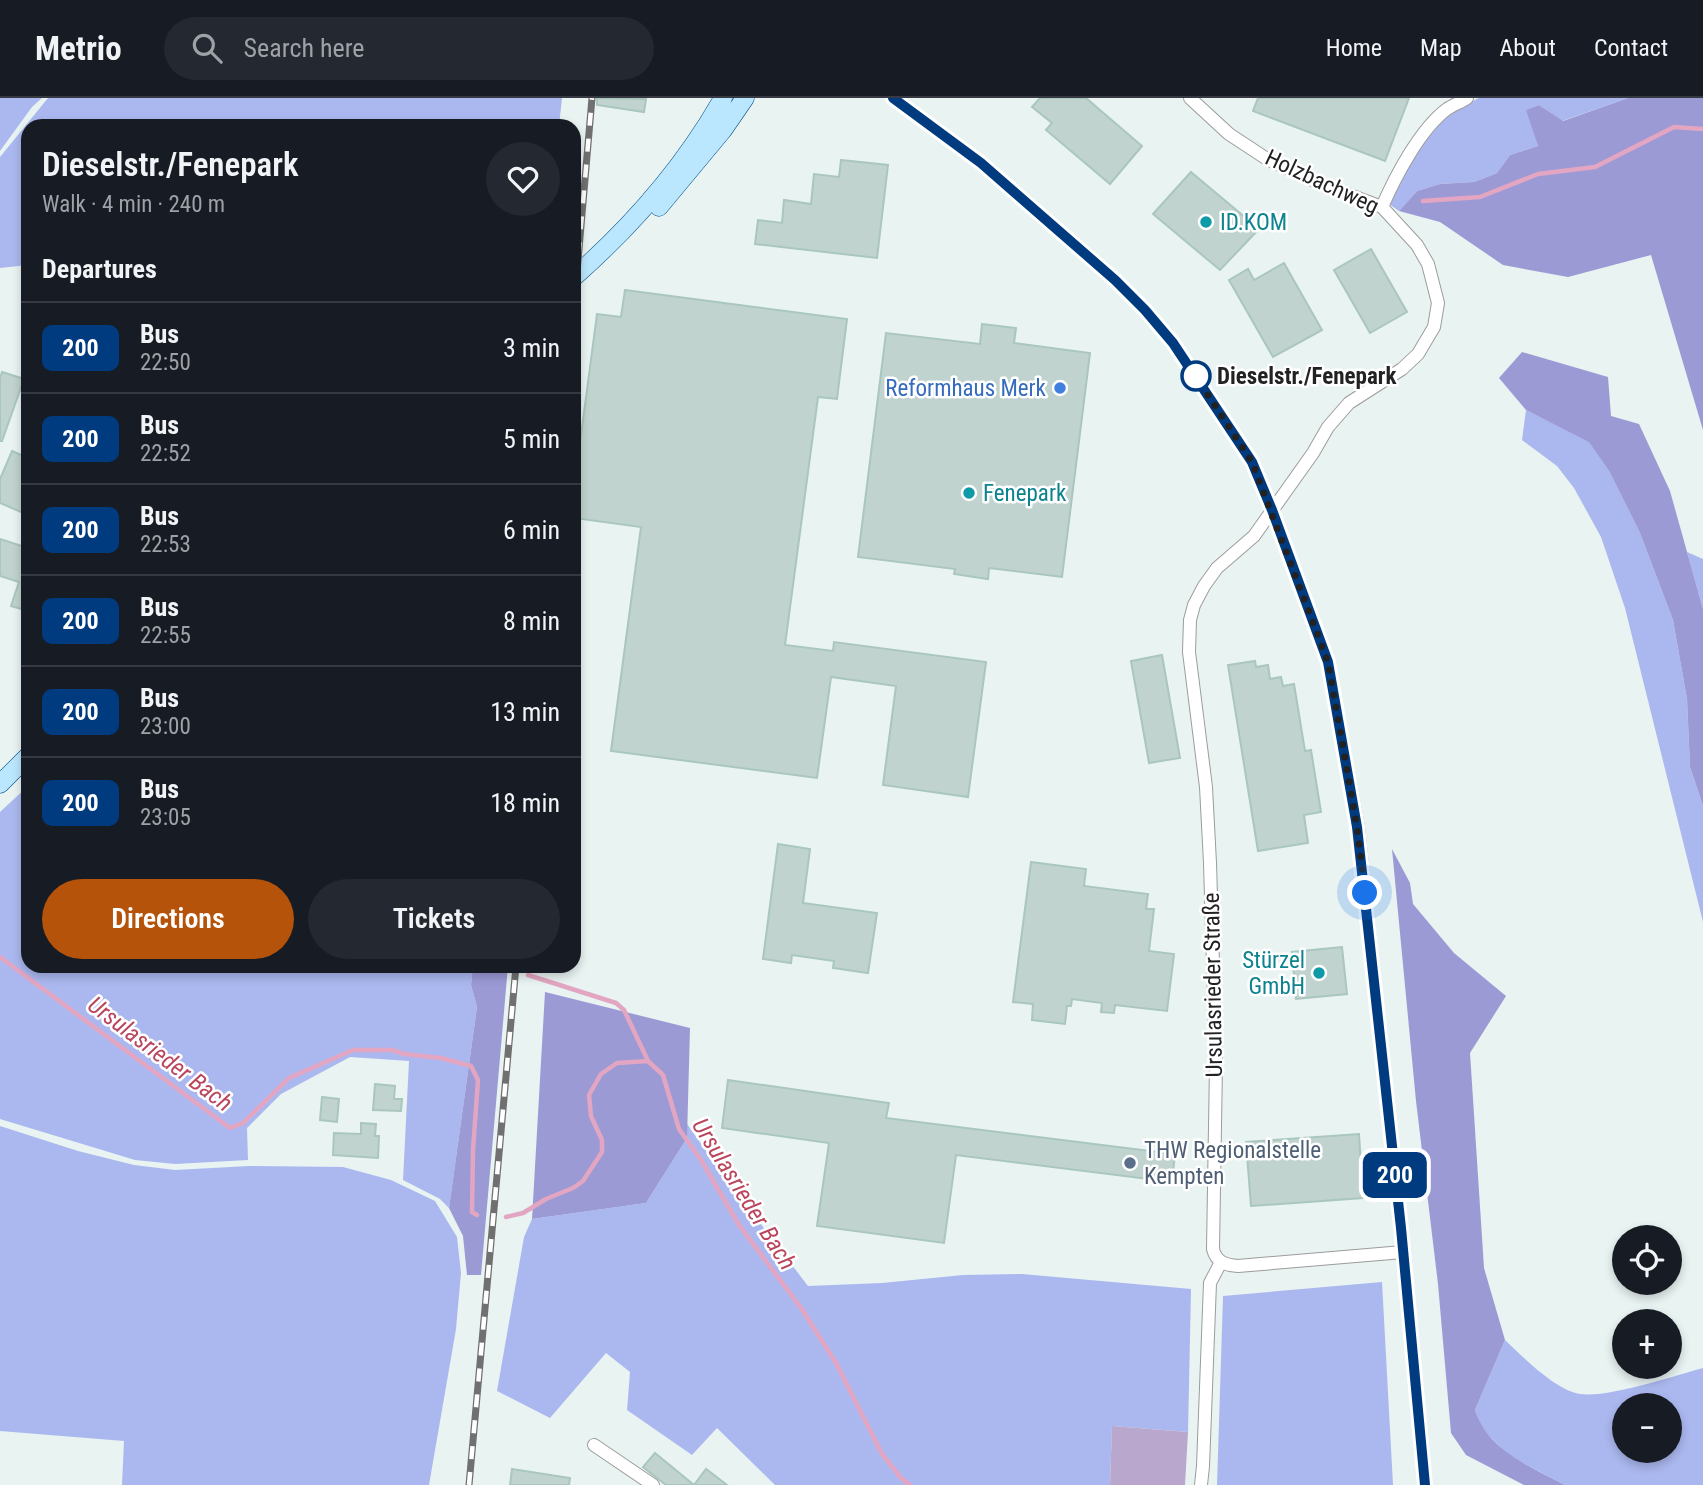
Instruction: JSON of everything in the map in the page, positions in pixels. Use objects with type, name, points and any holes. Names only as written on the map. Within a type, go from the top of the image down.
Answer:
[{"type":"main road","points":[[581,271],[610,245],[652,197],[705,130],[723,98]]},
{"type":"main road","points":[[610,245],[657,210],[746,99]]},
{"type":"main road","points":[[0,784],[21,764]]},
{"type":"street","points":[[893,98],[981,163],[1115,280],[1145,310],[1173,343],[1252,462],[1272,510],[1328,662],[1361,853],[1403,1252],[1424,1485]]},
{"type":"street","name":"Holzbachweg","points":[[1190,98],[1229,134],[1267,159],[1321,184],[1382,207],[1417,244],[1427,264],[1438,303],[1434,327],[1418,354],[1402,369],[1349,403],[1328,427],[1314,453],[1272,510]]},
{"type":"street","points":[[1382,207],[1395,179],[1426,132],[1446,110],[1467,98]]},
{"type":"street","name":"Ursulasrieder Straße","points":[[1221,1262],[1215,1256],[1213,1248],[1216,1065],[1210,863],[1206,787],[1189,652],[1190,620],[1204,586],[1217,568],[1254,536],[1272,510]]},
{"type":"street","points":[[1201,1485],[1210,1283],[1221,1262],[1238,1266],[1403,1252]]},
{"type":"street","points":[[594,1445],[653,1485]]},
{"type":"shaded area","points":[[0,98],[42,98],[21,119],[0,151]]},
{"type":"shaded area","points":[[48,98],[562,98],[560,119],[31,119]]},
{"type":"shaded area","points":[[1479,98],[1628,98],[1562,121],[1539,105],[1527,110],[1538,146],[1510,155],[1497,173],[1474,182],[1440,184],[1417,191],[1399,211],[1389,204],[1408,168],[1432,133],[1453,112]]},
{"type":"shaded area","points":[[1628,98],[1703,98],[1703,430],[1651,255],[1568,277],[1503,265],[1440,222],[1399,211],[1417,191],[1440,184],[1474,182],[1497,173],[1510,155],[1538,146],[1526,110],[1539,105],[1563,121]]},
{"type":"shaded area","points":[[21,131],[21,266],[0,268],[0,157]]},
{"type":"shaded area","points":[[1522,352],[1608,377],[1611,416],[1639,424],[1670,491],[1703,609],[1703,806],[1690,767],[1687,699],[1673,620],[1640,533],[1609,471],[1589,442],[1526,410],[1499,378]]},
{"type":"shaded area","points":[[1526,410],[1589,441],[1609,471],[1640,533],[1673,620],[1687,699],[1690,767],[1703,806],[1703,922],[1625,608],[1601,537],[1574,488],[1557,466],[1522,440]]},
{"type":"shaded area","points":[[1687,552],[1703,559],[1703,609]]},
{"type":"shaded area","points":[[21,792],[21,973],[472,973],[471,985],[477,1007],[449,1208],[440,1199],[403,1180],[409,1061],[350,1057],[281,1094],[247,1128],[248,1160],[175,1164],[135,1160],[0,1119],[0,812]]},
{"type":"shaded area","points":[[1392,849],[1410,883],[1413,904],[1454,953],[1506,996],[1470,1053],[1484,1268],[1505,1340],[1475,1410],[1481,1424],[1500,1447],[1565,1485],[1524,1485],[1466,1455],[1451,1433]]},
{"type":"shaded area","points":[[472,973],[507,973],[481,1275],[467,1275],[463,1236],[449,1208],[477,1007],[471,985]]},
{"type":"shaded area","points":[[545,992],[690,1028],[687,1138],[646,1203],[532,1219]]},
{"type":"shaded area","points":[[687,1124],[808,1286],[882,1283],[963,1275],[1022,1274],[1191,1289],[1188,1432],[1112,1426],[1110,1485],[775,1485],[717,1428],[692,1455],[627,1410],[630,1372],[606,1353],[550,1418],[497,1391],[524,1237],[532,1219],[646,1203],[687,1138]]},
{"type":"shaded area","points":[[0,1126],[78,1151],[134,1165],[175,1170],[249,1166],[343,1167],[391,1180],[435,1201],[457,1237],[461,1273],[456,1329],[429,1485],[122,1485],[124,1441],[0,1431]]},
{"type":"shaded area","points":[[1382,1282],[1393,1485],[1217,1485],[1223,1296]]},
{"type":"shaded area","points":[[1505,1340],[1550,1380],[1580,1394],[1607,1393],[1666,1379],[1682,1379],[1682,1374],[1703,1368],[1703,1485],[1565,1485],[1508,1455],[1481,1428],[1475,1410]]},
{"type":"shaded area","points":[[1112,1426],[1188,1432],[1185,1485],[1110,1485]]},
{"type":"building","points":[[597,98],[646,99],[644,112],[597,105]]},
{"type":"building","points":[[1040,98],[1086,98],[1142,146],[1110,184],[1046,130],[1052,123],[1032,107]]},
{"type":"building","points":[[1258,98],[1409,98],[1385,161],[1253,111]]},
{"type":"building","points":[[841,160],[888,165],[877,258],[755,244],[758,220],[782,223],[784,200],[811,204],[814,174],[839,177]]},
{"type":"building","name":"ID.KOM","points":[[1191,172],[1259,229],[1220,270],[1153,214]]},
{"type":"building","points":[[1371,249],[1407,312],[1370,333],[1334,270]]},
{"type":"building","points":[[1284,263],[1322,330],[1273,357],[1229,280],[1248,269],[1254,280]]},
{"type":"building","points":[[625,290],[847,319],[837,399],[818,397],[785,645],[833,651],[834,642],[986,662],[968,797],[883,785],[896,686],[831,677],[817,778],[611,751],[641,527],[581,519],[581,435],[597,314],[621,317]]},
{"type":"building","name":"Fenepark","points":[[982,324],[1016,328],[1014,343],[1090,353],[1062,577],[989,568],[988,579],[954,574],[955,569],[858,557],[886,333],[980,344]]},
{"type":"building","points":[[2,372],[21,378],[21,387],[2,441],[0,441]]},
{"type":"building","points":[[12,451],[21,455],[21,512],[0,503],[0,479]]},
{"type":"building","points":[[0,539],[21,546],[21,609],[11,606],[19,582],[0,576]]},
{"type":"building","points":[[1162,655],[1180,758],[1149,763],[1131,661]]},
{"type":"building","points":[[1255,661],[1256,667],[1268,665],[1270,679],[1281,677],[1283,686],[1294,684],[1305,751],[1311,750],[1321,812],[1304,815],[1308,843],[1258,851],[1228,665]]},
{"type":"building","points":[[778,844],[810,849],[803,903],[877,913],[868,973],[833,968],[834,961],[792,955],[791,963],[763,959]]},
{"type":"building","points":[[1031,862],[1086,869],[1084,886],[1148,894],[1146,909],[1154,909],[1149,951],[1174,954],[1167,1011],[1115,1005],[1114,1013],[1101,1012],[1102,1003],[1072,999],[1071,1006],[1067,1006],[1065,1024],[1032,1020],[1033,1004],[1013,1002]]},
{"type":"building","name":"Stürzel GmbH","points":[[1342,947],[1347,994],[1296,999],[1292,952]]},
{"type":"building","points":[[728,1080],[889,1103],[886,1118],[1175,1154],[1172,1182],[956,1155],[944,1243],[817,1226],[829,1143],[722,1128]]},
{"type":"building","points":[[375,1084],[395,1086],[394,1099],[402,1099],[401,1111],[373,1110]]},
{"type":"building","points":[[322,1097],[339,1099],[337,1122],[320,1120]]},
{"type":"building","points":[[361,1123],[376,1124],[375,1136],[379,1136],[378,1158],[333,1155],[334,1133],[361,1134]]},
{"type":"building","points":[[1359,1134],[1363,1198],[1251,1206],[1246,1142]]},
{"type":"building","points":[[655,1453],[694,1485],[666,1485],[643,1467]]},
{"type":"building","points":[[512,1469],[570,1478],[569,1485],[510,1485]]},
{"type":"building","points":[[706,1469],[727,1485],[694,1485]]},
{"type":"waterway","points":[[1423,201],[1480,197],[1538,174],[1595,167],[1674,127],[1703,129]]},
{"type":"waterway","name":"Ursulasrieder Bach","points":[[0,957],[21,973]]},
{"type":"waterway","name":"Ursulasrieder Bach","points":[[22,973],[230,1128],[243,1123],[289,1078],[353,1050],[392,1050],[471,1066],[478,1080],[472,1212],[477,1215]]},
{"type":"waterway","points":[[528,975],[616,1003],[624,1010],[648,1061]]},
{"type":"waterway","name":"Ursulasrieder Bach","points":[[506,1217],[523,1213],[583,1181],[602,1152],[602,1140],[591,1116],[589,1095],[601,1074],[617,1063],[648,1061],[663,1075],[679,1129],[701,1160],[739,1225],[801,1308],[836,1363],[882,1454],[910,1485]]},
{"type":"railway","points":[[581,226],[592,98]]},
{"type":"railway","points":[[469,1485],[515,973]]},
{"type":"bus line","name":"200","points":[[893,98],[981,163],[1115,280],[1145,310],[1173,343],[1252,462],[1272,510],[1328,662],[1357,827],[1401,1228],[1425,1485]]},
{"type":"place","name":"ID.KOM","points":[[1206,222]]},
{"type":"place","name":"Dieselstr./Fenepark","points":[[1196,376]]},
{"type":"place","name":"Reformhaus Merk","points":[[1060,388]]},
{"type":"place","name":"Fenepark","points":[[969,493]]},
{"type":"place","name":"Stürzel GmbH","points":[[1319,973]]},
{"type":"place","name":"THW Regionalstelle Kempten","points":[[1130,1163]]},
{"type":"route","points":[[1196,376],[1252,462],[1328,662],[1357,827],[1365,893]]}]
